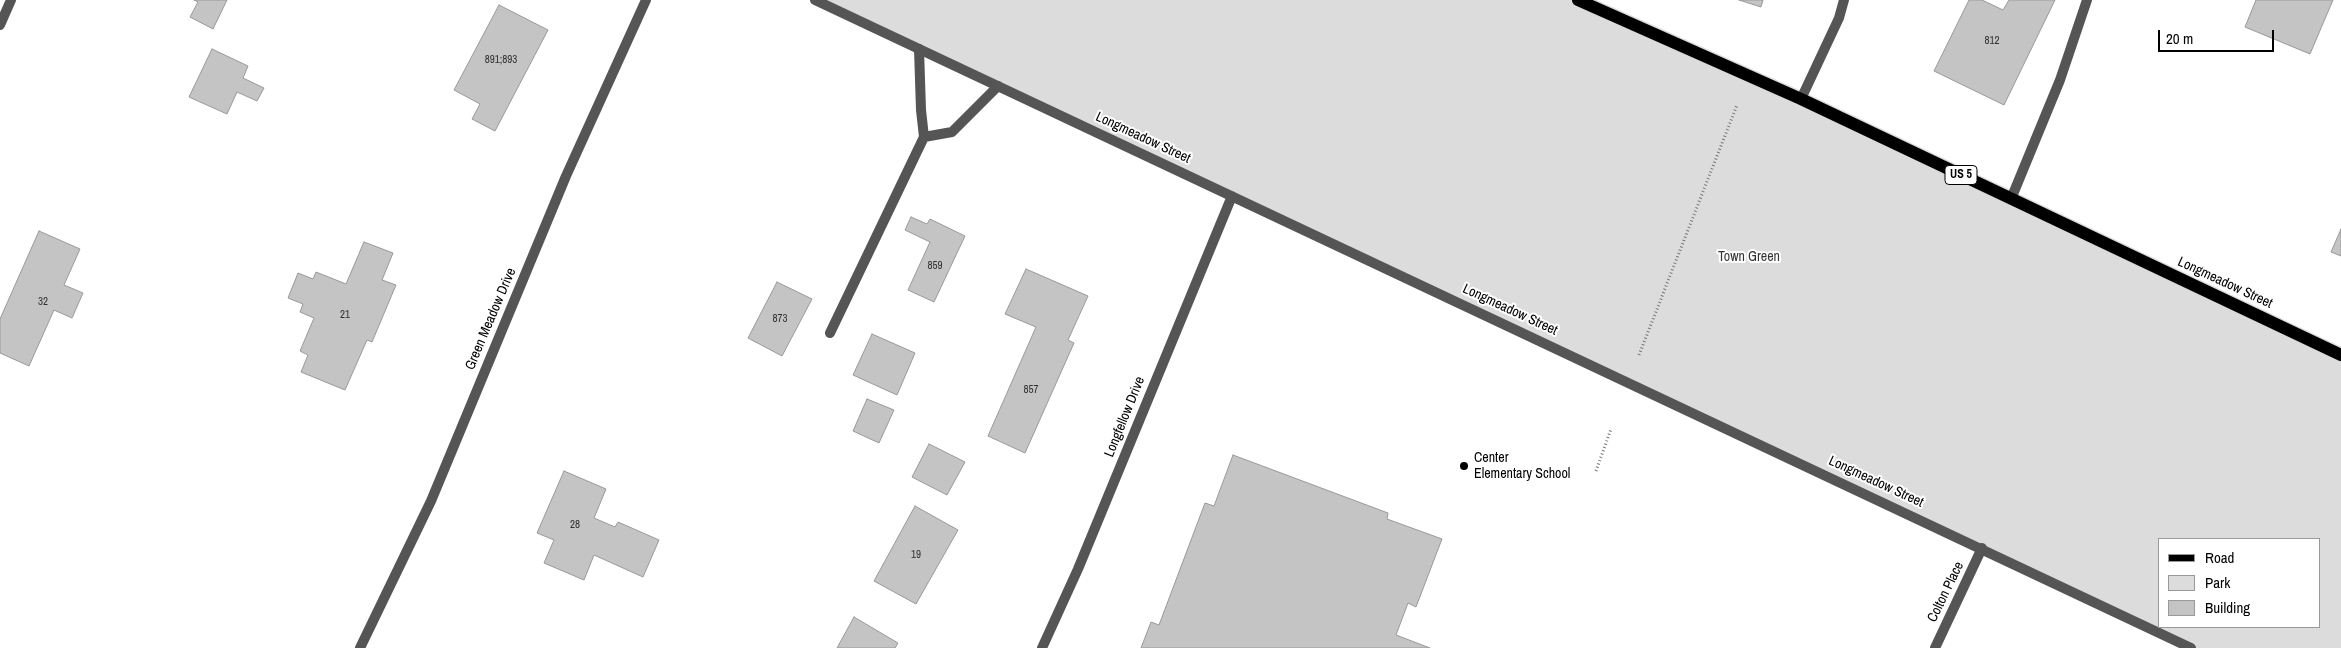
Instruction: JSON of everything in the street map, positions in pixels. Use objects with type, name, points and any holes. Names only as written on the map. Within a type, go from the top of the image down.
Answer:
[{"type":"main road","name":"Longmeadow Street","points":[[1578,0],[1801,99],[2341,355]]},
{"type":"street","points":[[0,26],[11,0]]},
{"type":"street","name":"Green Meadow Drive","points":[[360,648],[431,501],[566,176],[646,0]]},
{"type":"street","name":"Longmeadow Street","points":[[815,0],[2191,648]]},
{"type":"street","points":[[1801,99],[1839,18],[1844,0]]},
{"type":"street","points":[[2011,199],[2060,80],[2087,0]]},
{"type":"street","points":[[830,334],[924,137],[919,49]]},
{"type":"street","points":[[924,137],[952,132],[998,86]]},
{"type":"street","name":"Longfellow Drive","points":[[1042,648],[1078,569],[1232,196]]},
{"type":"street","name":"Colton Place","points":[[1935,648],[1982,548]]},
{"type":"path","points":[[1639,355],[1737,105]]},
{"type":"path","points":[[1596,471],[1611,429]]},
{"type":"green space","name":"Town Green","points":[[815,0],[1578,0],[2341,355],[2341,648],[2191,648]]},
{"type":"building","points":[[194,0],[227,0],[213,29],[190,17],[198,2]]},
{"type":"building","points":[[1739,0],[1763,0],[1761,7]]},
{"type":"building","points":[[1969,0],[1982,0],[2003,10],[2009,0],[2055,0],[2004,105],[1934,71]]},
{"type":"building","points":[[2256,0],[2333,0],[2310,54],[2245,27]]},
{"type":"building","points":[[499,5],[548,30],[495,131],[472,119],[480,104],[454,90]]},
{"type":"building","points":[[212,49],[248,66],[243,78],[264,88],[257,101],[237,92],[227,114],[189,97]]},
{"type":"building","points":[[911,217],[927,224],[930,219],[965,236],[934,302],[908,290],[930,242],[905,230]]},
{"type":"building","points":[[2341,229],[2341,256],[2331,252]]},
{"type":"building","points":[[39,231],[80,249],[64,285],[83,293],[72,318],[54,310],[29,366],[0,353],[0,319]]},
{"type":"building","points":[[364,242],[393,253],[382,280],[396,285],[372,342],[367,340],[345,390],[301,372],[308,355],[300,351],[314,318],[300,312],[303,304],[288,298],[298,273],[313,279],[316,272],[346,284]]},
{"type":"building","points":[[1026,269],[1088,296],[1068,340],[1074,343],[1025,453],[988,436],[1036,327],[1005,314]]},
{"type":"building","points":[[777,282],[812,299],[782,356],[748,338]]},
{"type":"building","points":[[872,334],[915,353],[897,395],[853,375]]},
{"type":"building","points":[[867,399],[894,410],[879,443],[853,431]]},
{"type":"building","points":[[929,444],[965,462],[947,495],[912,477]]},
{"type":"building","points":[[1233,455],[1388,513],[1387,519],[1442,539],[1416,607],[1408,603],[1396,635],[1430,648],[1141,648],[1151,622],[1159,625],[1205,503],[1214,506]]},
{"type":"building","points":[[564,471],[606,489],[594,518],[615,527],[618,522],[659,540],[643,577],[594,555],[584,580],[544,563],[554,540],[537,533]]},
{"type":"building","points":[[915,506],[958,530],[916,604],[874,581]]},
{"type":"building","points":[[854,617],[898,643],[895,648],[837,648]]},
{"type":"place","name":"Center Elementary School","points":[[1464,466]]}]
